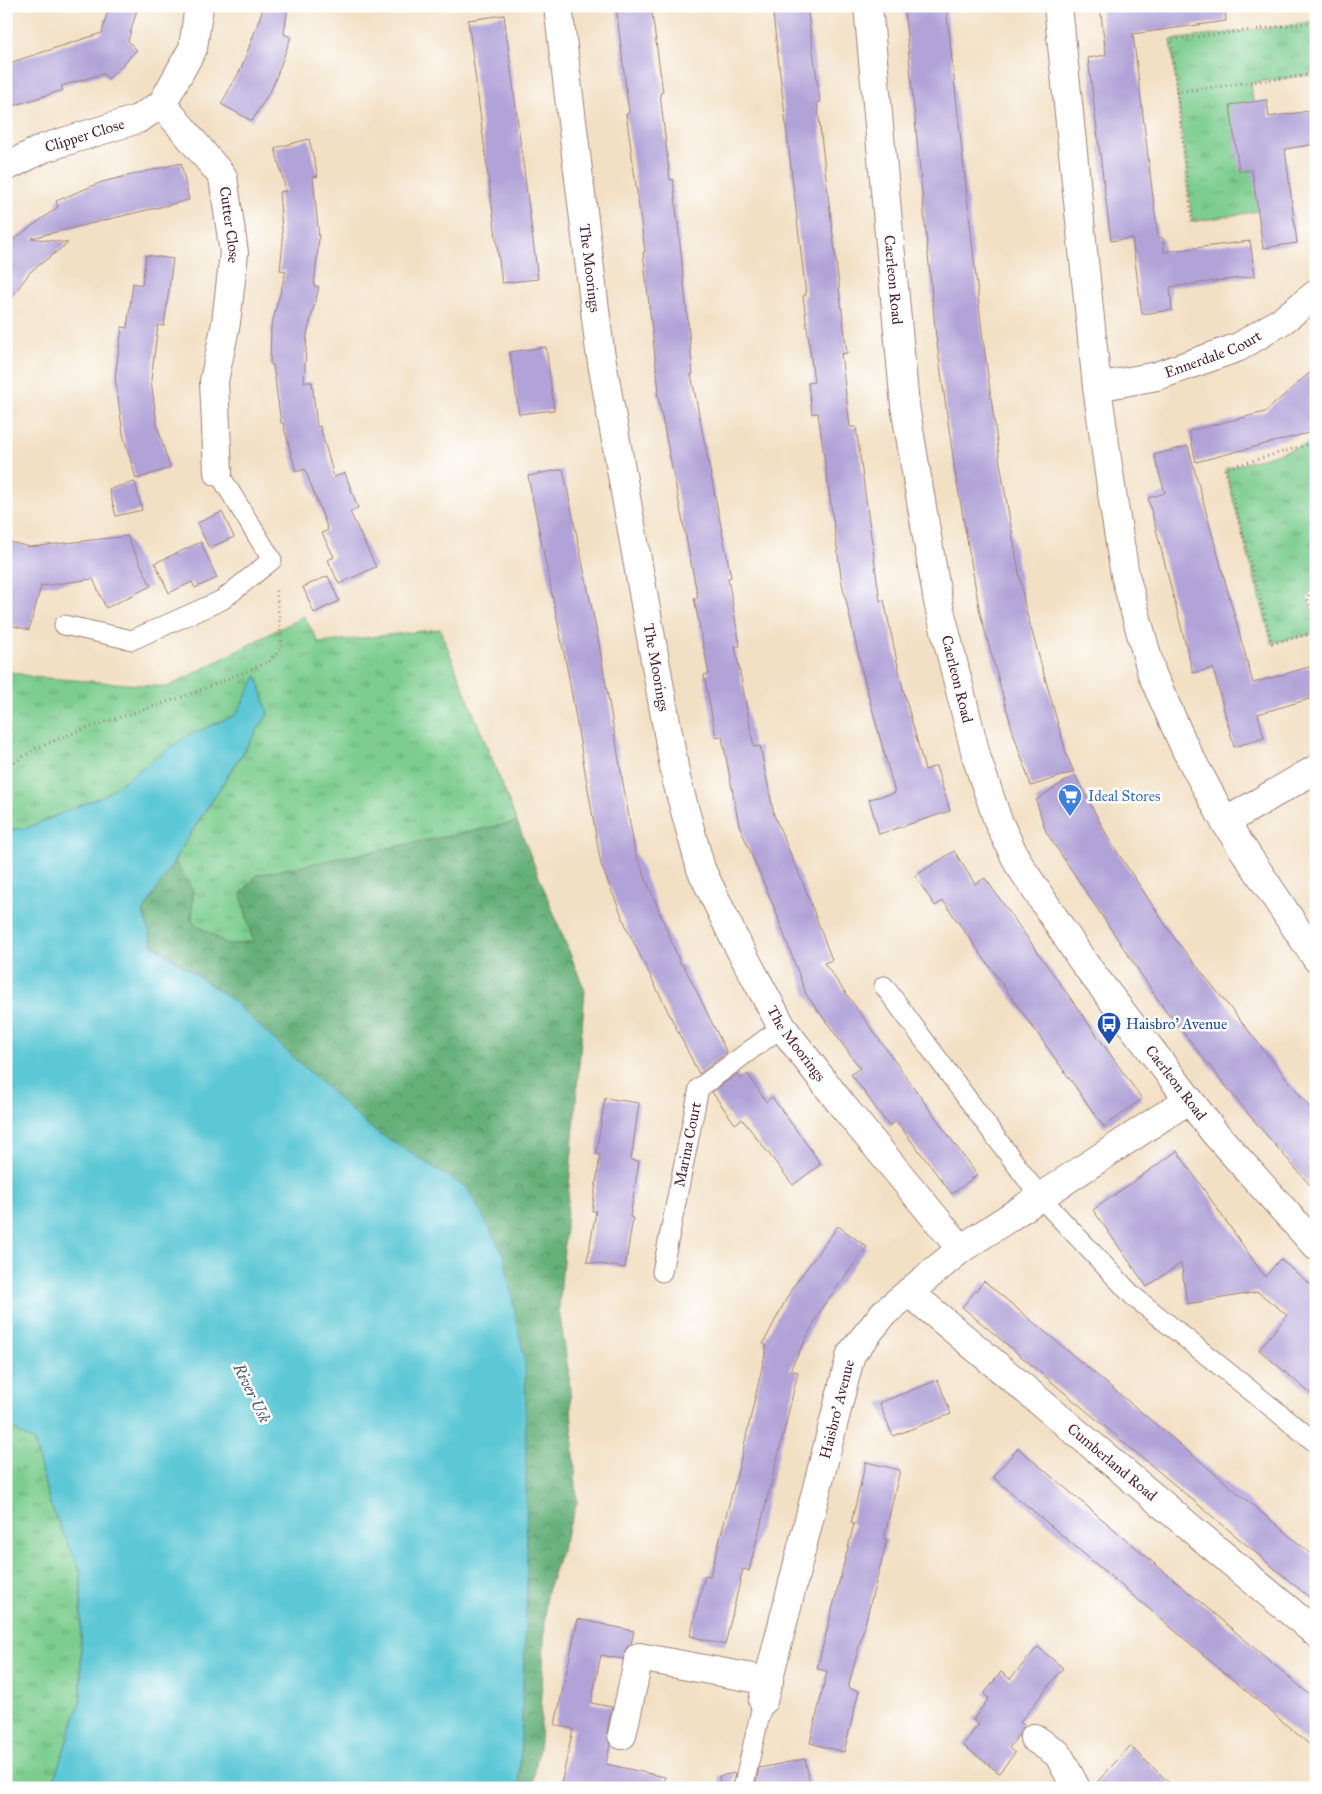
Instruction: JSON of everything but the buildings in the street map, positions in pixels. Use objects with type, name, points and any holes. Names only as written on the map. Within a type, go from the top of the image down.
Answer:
[{"type":"street","points":[[162,104],[193,48],[199,6]]},
{"type":"street","name":"The Moorings","points":[[558,6],[600,351],[676,778],[701,869],[735,940],[782,1028],[842,1105],[961,1249]]},
{"type":"street","name":"Caerleon Road","points":[[868,6],[905,406],[938,602],[977,758],[998,821],[1018,863],[1084,963],[1188,1100],[1302,1234],[1316,1246]]},
{"type":"street","points":[[1058,6],[1097,387],[1125,575],[1152,674],[1186,750],[1225,822],[1316,958]]},
{"type":"street","name":"Clipper Close","points":[[6,167],[44,148],[138,119],[162,104]]},
{"type":"street","name":"Cutter Close","points":[[162,104],[223,177],[234,253],[226,323],[214,381],[218,472]]},
{"type":"street","name":"Ennerdale Court","points":[[1097,387],[1157,376],[1239,347],[1283,320],[1316,294]]},
{"type":"street","points":[[1225,822],[1316,768]]},
{"type":"street","name":"Haisbro' Avenue","points":[[766,1691],[851,1354],[884,1313],[961,1249],[1188,1100]]},
{"type":"street","name":"Cumberland Road","points":[[909,1292],[1316,1633]]},
{"type":"street","points":[[622,1735],[639,1657],[766,1691]]},
{"type":"street","points":[[1034,1738],[1058,1754],[1076,1788]]},
{"type":"lane","points":[[64,625],[132,640],[222,600],[272,560],[218,472]]},
{"type":"lane","points":[[884,986],[1040,1197],[1133,1296],[1316,1443]]},
{"type":"lane","name":"Marina Court","points":[[662,1272],[698,1088],[782,1028]]},
{"type":"lane","points":[[744,1788],[766,1691]]},
{"type":"path","points":[[1192,222],[1171,40],[1316,22]]},
{"type":"path","points":[[1176,92],[1316,74]]},
{"type":"path","points":[[1316,442],[1225,469],[1272,643],[1316,633]]},
{"type":"path","points":[[6,768],[35,749],[78,731],[188,695],[269,662],[282,646],[272,560]]},
{"type":"path","points":[[1316,582],[1307,598],[1316,618]]},
{"type":"green space","points":[[1316,22],[1316,74],[1251,83],[1265,210],[1192,222],[1171,40]]},
{"type":"green space","points":[[1316,442],[1316,582],[1307,598],[1316,618],[1316,633],[1272,643],[1225,469]]},
{"type":"green space","points":[[304,616],[319,643],[440,629],[517,822],[257,875],[241,894],[253,941],[229,945],[192,922],[193,891],[174,860],[268,714],[257,676],[236,715],[187,736],[105,795],[27,828],[6,830],[6,671],[34,677],[168,687]]},
{"type":"green space","points":[[517,822],[585,991],[559,1310],[569,1376],[577,1503],[546,1595],[540,1742],[532,1788],[519,1788],[527,1584],[467,1188],[369,1127],[228,997],[153,944],[143,912],[174,860],[193,891],[192,922],[229,945],[253,941],[241,894],[257,875]]},
{"type":"green space","points":[[6,1425],[34,1441],[50,1504],[81,1572],[81,1700],[51,1788],[6,1788]]},
{"type":"water","name":"River Usk","points":[[257,675],[268,714],[197,823],[143,912],[153,945],[228,997],[369,1127],[467,1188],[504,1255],[525,1363],[527,1584],[519,1788],[51,1788],[81,1700],[81,1572],[50,1504],[34,1441],[6,1425],[6,830],[27,828],[105,795],[187,736],[236,715]]},
{"type":"place","name":"Ideal Stores","points":[[1070,817]]},
{"type":"place","name":"Haisbro' Avenue","points":[[1109,1045]]}]
